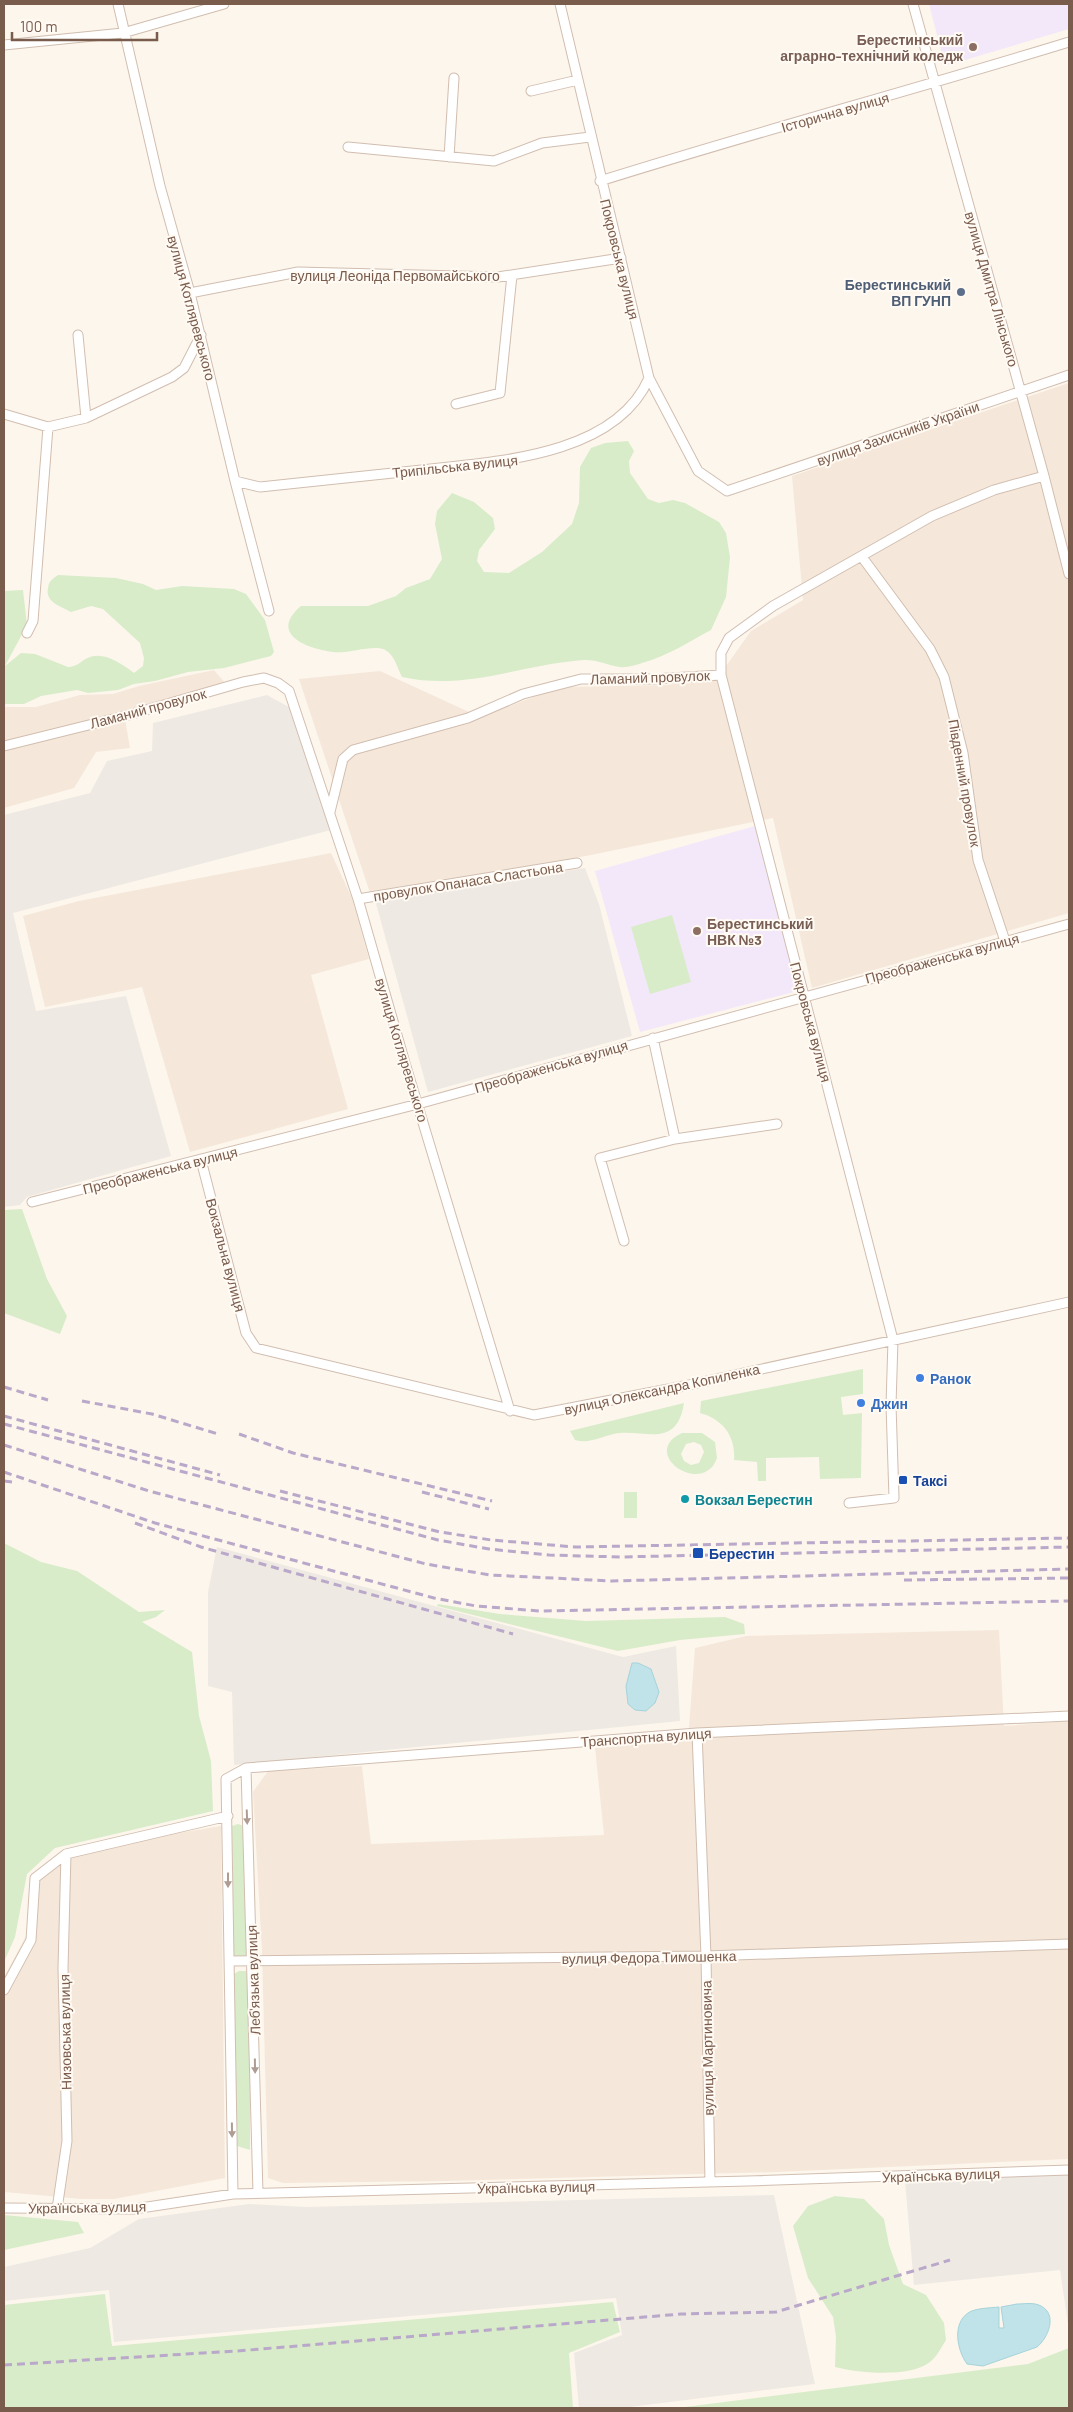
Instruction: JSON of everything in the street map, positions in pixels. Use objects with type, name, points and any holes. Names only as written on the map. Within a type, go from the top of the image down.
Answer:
[{"type":"street","name":"вулиця Котляревського","points":[[118,4],[123,33],[160,186],[201,335],[234,481],[270,611]]},
{"type":"street","points":[[4,45],[123,33],[224,4]]},
{"type":"street","name":"Покровська вулиця","points":[[560,4],[600,181],[621,258],[648,378],[698,471],[727,491]]},
{"type":"street","name":"вулиця Дмитра Лінського","points":[[913,4],[1066,551],[1069,574]]},
{"type":"street","name":"Історична вулиця","points":[[600,181],[1069,42]]},
{"type":"street","points":[[449,157],[454,78]]},
{"type":"street","points":[[531,91],[578,80]]},
{"type":"street","points":[[348,147],[494,161],[542,143],[590,137]]},
{"type":"street","name":"вулиця Леоніда Первомайського","points":[[190,293],[298,272],[512,275],[621,258]]},
{"type":"street","name":"вулиця Леоніда Первомайського","points":[[456,404],[500,393],[512,275]]},
{"type":"street","points":[[78,335],[86,418]]},
{"type":"street","points":[[4,414],[48,427],[86,418],[172,377],[184,368],[201,335]]},
{"type":"street","name":"вулиця Захисників України","points":[[727,491],[1069,376]]},
{"type":"street","name":"Трипільська вулиця","points":[[234,481],[260,487],[528,458],[584,439],[607,424],[629,408],[642,395],[648,378]]},
{"type":"street","points":[[27,633],[33,620],[48,427]]},
{"type":"street","name":"Ламаний провулок","points":[[330,812],[343,759],[346,754],[354,750],[468,718],[523,694],[581,679],[653,679],[721,674],[721,653],[729,638],[773,606],[932,516],[994,490],[1044,476]]},
{"type":"street","name":"Південний провулок","points":[[862,557],[930,649],[944,677],[963,753],[978,860],[1005,941]]},
{"type":"street","name":"Покровська вулиця","points":[[721,674],[894,1340],[891,1405],[894,1498],[849,1503]]},
{"type":"street","name":"Ламаний провулок","points":[[4,746],[129,715],[243,682],[264,678],[278,683],[289,691]]},
{"type":"street","name":"вулиця Котляревського","points":[[289,691],[358,899],[510,1411]]},
{"type":"street","name":"провулок Опанаса Сластьона","points":[[358,899],[577,863]]},
{"type":"street","name":"Преображенська вулиця","points":[[32,1202],[418,1104],[1069,924]]},
{"type":"street","points":[[654,1038],[675,1139]]},
{"type":"street","points":[[624,1241],[600,1158],[675,1139],[777,1124]]},
{"type":"street","name":"Вокзальна вулиця","points":[[201,1160],[246,1333],[256,1348]]},
{"type":"street","name":"вулиця Олександра Копиленка","points":[[256,1348],[534,1416],[1069,1302]]},
{"type":"street","name":"Транспортна вулиця","points":[[226,1779],[246,1768],[696,1733],[1069,1716]]},
{"type":"street","name":"вулиця Мартиновича","points":[[696,1733],[706,1956],[710,2182]]},
{"type":"street","name":"Леб'язька вулиця","points":[[246,1768],[253,1961],[258,2193]]},
{"type":"street","name":"Леб'язька вулиця","points":[[226,1779],[233,2194]]},
{"type":"street","points":[[4,1990],[30,1940],[35,1878],[66,1854],[228,1816]]},
{"type":"street","name":"Низовська вулиця","points":[[57,2209],[68,2141],[63,1968],[66,1854]]},
{"type":"street","name":"вулиця Федора Тимошенка","points":[[229,1961],[706,1956],[1069,1944]]},
{"type":"street","name":"Українська вулиця","points":[[4,2208],[134,2210],[233,2194],[710,2182],[1069,2170]]},
{"type":"shaded area","name":"Берестинський аграрно-технічний коледж","points":[[929,4],[1069,4],[1069,29],[945,66]]},
{"type":"shaded area","points":[[1069,383],[1069,913],[812,988],[773,818],[586,856],[370,893],[299,679],[380,671],[480,717],[560,687],[667,685],[726,677],[726,666],[751,631],[803,600],[792,476]]},
{"type":"shaded area","points":[[214,670],[226,684],[124,713],[130,748],[96,752],[74,788],[4,808],[4,707],[36,707],[80,695],[113,694],[139,686]]},
{"type":"shaded area","points":[[267,695],[289,707],[331,830],[13,913],[36,1011],[126,996],[171,1156],[27,1197],[20,1205],[4,1207],[4,815],[90,793],[107,761],[152,751],[153,723]]},
{"type":"shaded area","name":"Берестинський НВК №3","points":[[755,826],[798,991],[640,1032],[595,871]]},
{"type":"shaded area","points":[[331,853],[352,898],[369,959],[311,975],[348,1109],[190,1152],[142,987],[45,1007],[23,916],[79,901]]},
{"type":"shaded area","points":[[585,868],[599,904],[632,1036],[428,1092],[375,900]]},
{"type":"shaded area","points":[[217,1547],[623,1657],[676,1646],[680,1721],[234,1765],[232,1692],[208,1686],[208,1592]]},
{"type":"shaded area","points":[[999,1630],[1004,1726],[1069,1721],[1069,2159],[777,2172],[445,2181],[283,2183],[268,2178],[262,1951],[253,1792],[268,1771],[362,1766],[371,1844],[604,1835],[595,1748],[688,1740],[695,1648],[746,1636]]},
{"type":"shaded area","points":[[221,1826],[225,2178],[114,2199],[82,2199],[4,2192],[4,1977],[26,1936],[32,1874],[64,1852]]},
{"type":"shaded area","points":[[1069,2174],[1069,2331],[1060,2270],[914,2285],[905,2181]]},
{"type":"shaded area","points":[[774,2195],[815,2384],[622,2408],[579,2408],[574,2353],[622,2335],[616,2298],[114,2342],[109,2290],[4,2301],[4,2267],[90,2248],[139,2219],[249,2204],[306,2207]]},
{"type":"green space","points":[[628,441],[634,451],[629,461],[630,473],[648,499],[659,503],[673,500],[685,503],[719,522],[726,533],[730,557],[726,597],[711,630],[660,657],[628,667],[583,660],[492,676],[448,681],[402,677],[393,657],[383,649],[372,648],[333,652],[303,644],[290,632],[288,625],[292,616],[301,606],[368,606],[396,596],[406,588],[430,579],[442,559],[435,524],[437,511],[452,493],[474,502],[493,518],[495,529],[479,550],[477,561],[484,572],[509,573],[542,552],[572,524],[579,503],[580,467],[591,448],[605,443]]},
{"type":"green space","points":[[58,575],[116,578],[143,584],[156,590],[182,586],[234,589],[246,594],[265,620],[274,652],[271,656],[224,668],[188,672],[155,681],[134,684],[118,690],[88,693],[77,690],[41,696],[24,704],[5,704],[4,591],[23,590],[27,625],[5,666],[21,653],[35,654],[68,667],[96,656],[107,657],[134,673],[143,666],[144,658],[140,643],[103,609],[91,606],[71,612],[51,600],[48,586],[51,580]]},
{"type":"green space","points":[[672,915],[691,982],[650,994],[631,927]]},
{"type":"green space","points":[[22,1209],[47,1279],[67,1316],[60,1334],[4,1313],[4,1210]]},
{"type":"green space","points":[[863,1369],[863,1394],[841,1397],[843,1415],[862,1413],[861,1478],[820,1479],[819,1457],[766,1458],[766,1481],[758,1481],[757,1462],[734,1460],[733,1444],[726,1430],[715,1420],[700,1413],[701,1401]]},
{"type":"green space","points":[[684,1403],[675,1426],[660,1434],[620,1433],[581,1441],[575,1440],[570,1431]]},
{"type":"green space","points":[[682,1433],[702,1433],[715,1442],[717,1458],[710,1469],[699,1474],[688,1473],[678,1468],[670,1460],[667,1451],[670,1441]],"holes":[[[694,1442],[701,1445],[704,1452],[699,1463],[691,1465],[684,1461],[681,1454],[686,1444]]]},
{"type":"green space","points":[[624,1492],[637,1492],[637,1518],[624,1518]]},
{"type":"green space","points":[[4,1543],[41,1562],[77,1571],[139,1612],[165,1610],[156,1617],[142,1622],[192,1652],[199,1716],[211,1761],[213,1811],[55,1848],[27,1874],[15,1937],[4,1962]]},
{"type":"green space","points":[[438,1604],[500,1614],[586,1621],[725,1617],[744,1624],[745,1634],[680,1640],[618,1651],[437,1606]]},
{"type":"green space","points":[[238,1824],[244,1826],[247,1957],[234,1956],[232,1826]]},
{"type":"green space","points":[[239,1971],[246,1971],[250,1992],[250,2150],[237,2146],[234,1974]]},
{"type":"green space","points":[[835,2196],[864,2199],[884,2219],[889,2245],[903,2284],[926,2295],[944,2323],[946,2340],[933,2360],[921,2367],[884,2373],[835,2367],[836,2337],[833,2317],[808,2278],[793,2226],[808,2206]]},
{"type":"green space","points":[[4,2215],[78,2222],[84,2233],[4,2250]]},
{"type":"green space","points":[[105,2294],[112,2346],[613,2302],[620,2332],[569,2353],[573,2408],[4,2408],[4,2305]]},
{"type":"green space","points":[[1069,2348],[1069,2408],[677,2408],[1028,2364]]},
{"type":"water","points":[[632,1663],[638,1663],[651,1669],[659,1692],[655,1703],[646,1711],[635,1710],[628,1704],[626,1686]]},
{"type":"water","points":[[1017,2304],[1035,2304],[1046,2310],[1049,2315],[1050,2326],[1041,2343],[1037,2347],[983,2366],[967,2364],[961,2352],[958,2337],[958,2330],[963,2318],[975,2310],[999,2307],[999,2328],[1004,2328],[1001,2307]]},
{"type":"railway","points":[[4,1387],[48,1400]]},
{"type":"railway","points":[[82,1401],[152,1414],[218,1434]]},
{"type":"railway","points":[[4,1416],[220,1475]]},
{"type":"railway","points":[[4,1424],[438,1540],[489,1549],[549,1555],[620,1557],[1069,1547]]},
{"type":"railway","points":[[239,1434],[293,1453],[492,1501]]},
{"type":"railway","points":[[4,1445],[149,1491],[426,1564],[490,1575],[612,1581],[1069,1569]]},
{"type":"railway","points":[[4,1472],[155,1523],[434,1598],[476,1606],[540,1611],[1069,1601]]},
{"type":"railway","points":[[4,1481],[12,1482]]},
{"type":"railway","points":[[280,1491],[440,1532],[491,1540],[575,1547],[1069,1538]]},
{"type":"railway","points":[[422,1492],[489,1509]]},
{"type":"railway","points":[[135,1523],[201,1547],[513,1634]]},
{"type":"railway","points":[[904,1580],[1069,1578]]},
{"type":"railway","points":[[4,2365],[237,2351],[681,2314],[776,2312],[950,2260]]},
{"type":"place","name":"Берестинський аграрно-технічний коледж","points":[[973,47]]},
{"type":"place","name":"Берестинський ВП ГУНП","points":[[961,292]]},
{"type":"place","name":"Берестинський НВК №3","points":[[697,931]]},
{"type":"place","name":"Ранок","points":[[920,1378]]},
{"type":"place","name":"Джин","points":[[861,1403]]},
{"type":"place","name":"Таксі","points":[[903,1480]]},
{"type":"place","name":"Вокзал Берестин","points":[[685,1499]]},
{"type":"place","name":"Берестин","points":[[698,1553]]}]
